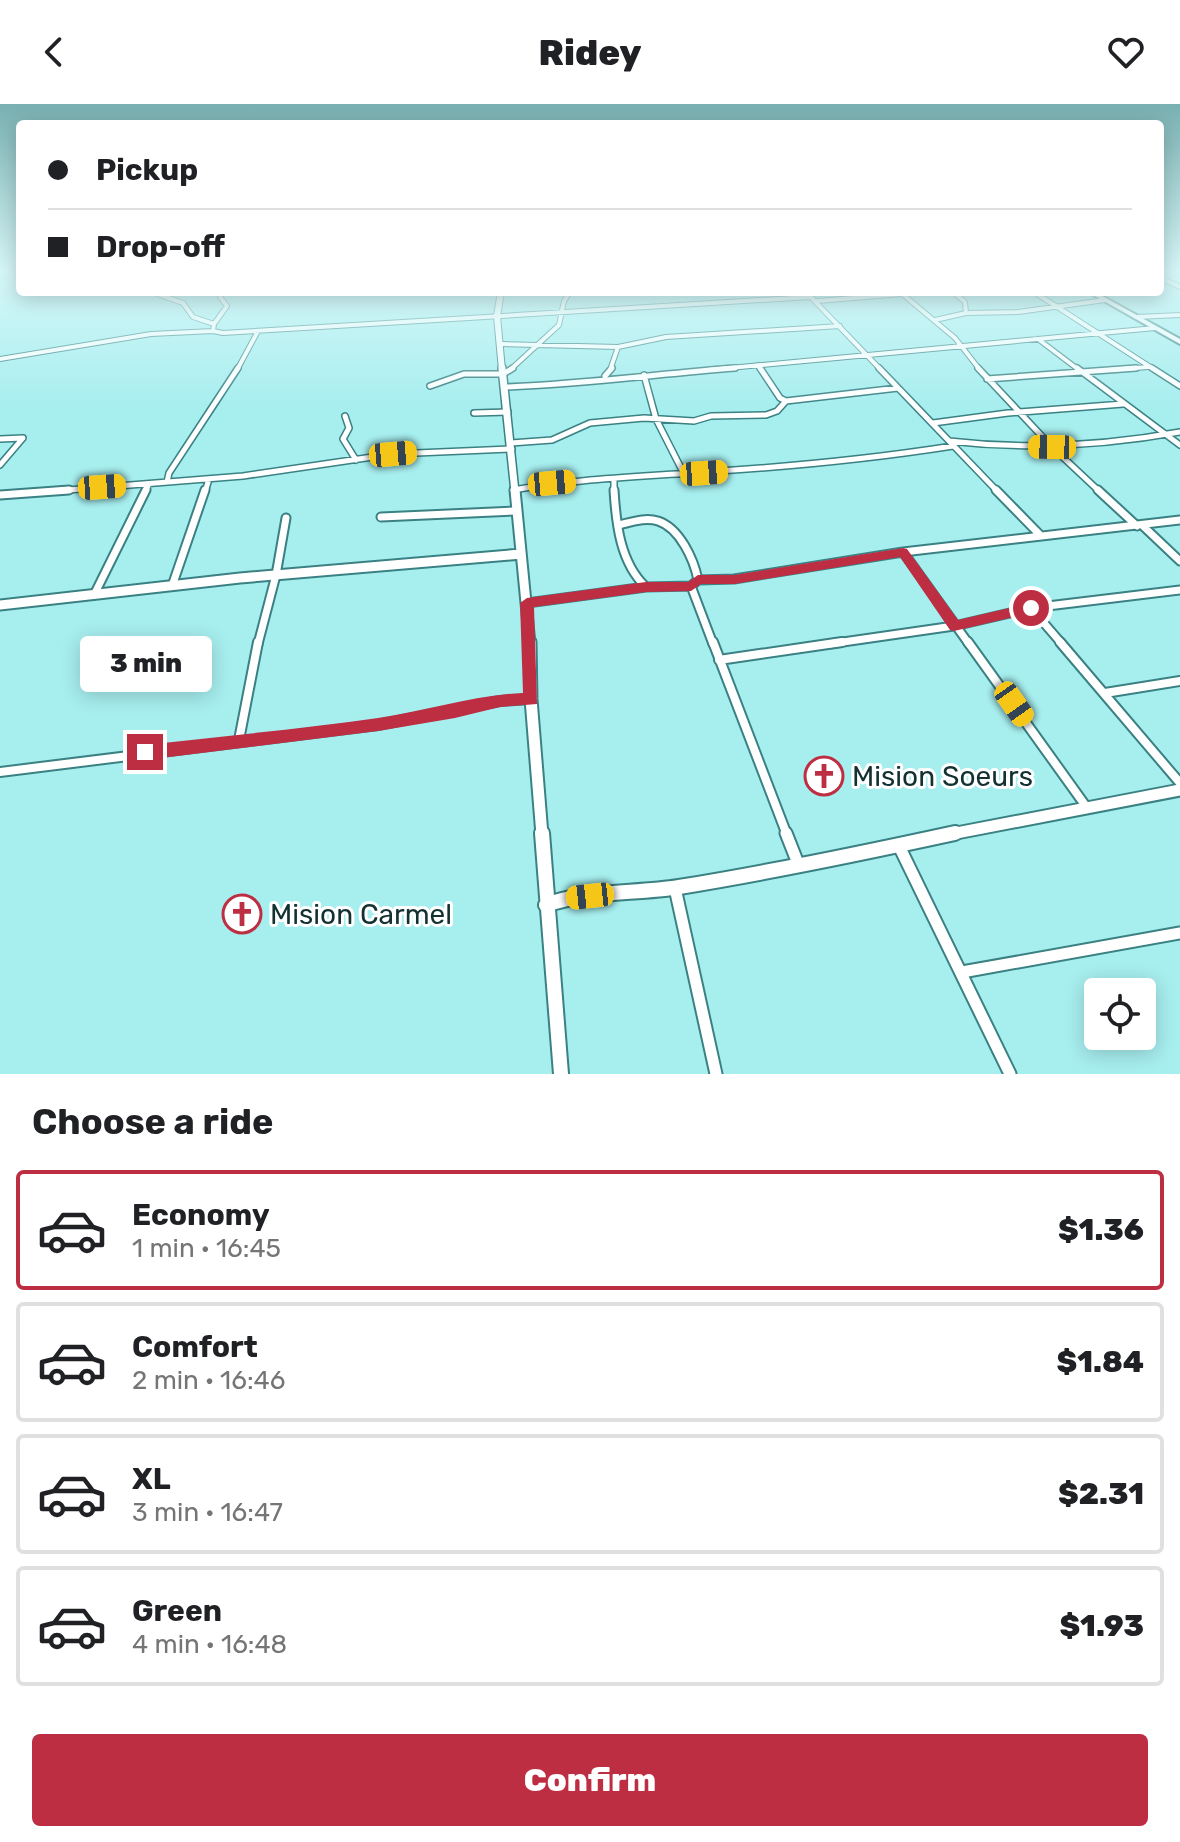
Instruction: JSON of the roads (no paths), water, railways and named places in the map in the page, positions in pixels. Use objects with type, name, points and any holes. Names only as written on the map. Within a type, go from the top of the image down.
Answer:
[{"type":"main road","points":[[1136,317],[1180,342]]},
{"type":"street","points":[[194,317],[214,327]]},
{"type":"street","points":[[214,327],[220,317]]},
{"type":"street","points":[[0,359],[214,327],[258,331],[477,317]]},
{"type":"street","points":[[497,317],[527,603],[531,699],[561,1074]]},
{"type":"street","points":[[430,386],[464,374],[503,374],[542,344],[559,325],[561,317]]},
{"type":"street","points":[[832,317],[1040,535]]},
{"type":"street","points":[[932,317],[1052,447],[1180,561]]},
{"type":"street","points":[[935,320],[956,317]]},
{"type":"street","points":[[1070,317],[1180,386]]},
{"type":"street","points":[[502,344],[618,347],[666,337],[840,326]]},
{"type":"street","points":[[505,387],[563,385],[603,378],[1155,328]]},
{"type":"street","points":[[167,482],[169,473],[228,387],[258,331]]},
{"type":"street","points":[[1038,339],[1180,445]]},
{"type":"street","points":[[603,378],[613,367],[618,347]]},
{"type":"street","points":[[758,365],[780,398],[786,401],[898,388]]},
{"type":"street","points":[[987,379],[1148,367]]},
{"type":"street","points":[[644,375],[656,419],[684,474]]},
{"type":"street","points":[[0,495],[209,479],[419,452],[511,446],[552,440],[590,423],[656,419],[694,421],[711,416],[766,415],[777,411],[786,401]]},
{"type":"street","points":[[933,423],[1123,404]]},
{"type":"street","points":[[474,413],[508,412]]},
{"type":"street","points":[[345,416],[349,428],[343,439],[356,460]]},
{"type":"street","points":[[513,490],[552,483],[902,454],[951,443],[1052,447],[1180,432]]},
{"type":"street","points":[[0,439],[23,438],[0,465]]},
{"type":"street","points":[[172,586],[209,479]]},
{"type":"street","points":[[614,479],[624,554],[636,581],[646,587]]},
{"type":"street","points":[[94,595],[149,484]]},
{"type":"street","points":[[381,517],[516,511]]},
{"type":"street","points":[[239,740],[286,518]]},
{"type":"street","points":[[619,525],[641,519],[660,521],[691,556],[698,580]]},
{"type":"street","points":[[527,603],[646,587],[691,586],[698,580],[734,579],[903,552],[1180,520]]},
{"type":"street","points":[[903,552],[1085,805]]},
{"type":"street","points":[[0,605],[276,575],[521,554]]},
{"type":"street","points":[[691,586],[799,866]]},
{"type":"street","points":[[719,660],[954,626],[1031,608],[1180,590]]},
{"type":"street","points":[[1031,608],[1180,783]]},
{"type":"street","points":[[1105,693],[1180,681]]},
{"type":"street","points":[[0,772],[378,725],[500,701],[531,699]]},
{"type":"street","points":[[546,905],[562,899],[675,888],[799,866],[1085,805],[1180,790]]},
{"type":"street","points":[[898,844],[1010,1074]]},
{"type":"street","points":[[675,888],[682,939],[700,997],[716,1074]]},
{"type":"street","points":[[962,972],[1180,933]]},
{"type":"place","name":"Mision Soeurs","points":[[824,776]]},
{"type":"place","name":"Mision Carmel","points":[[242,914]]}]
